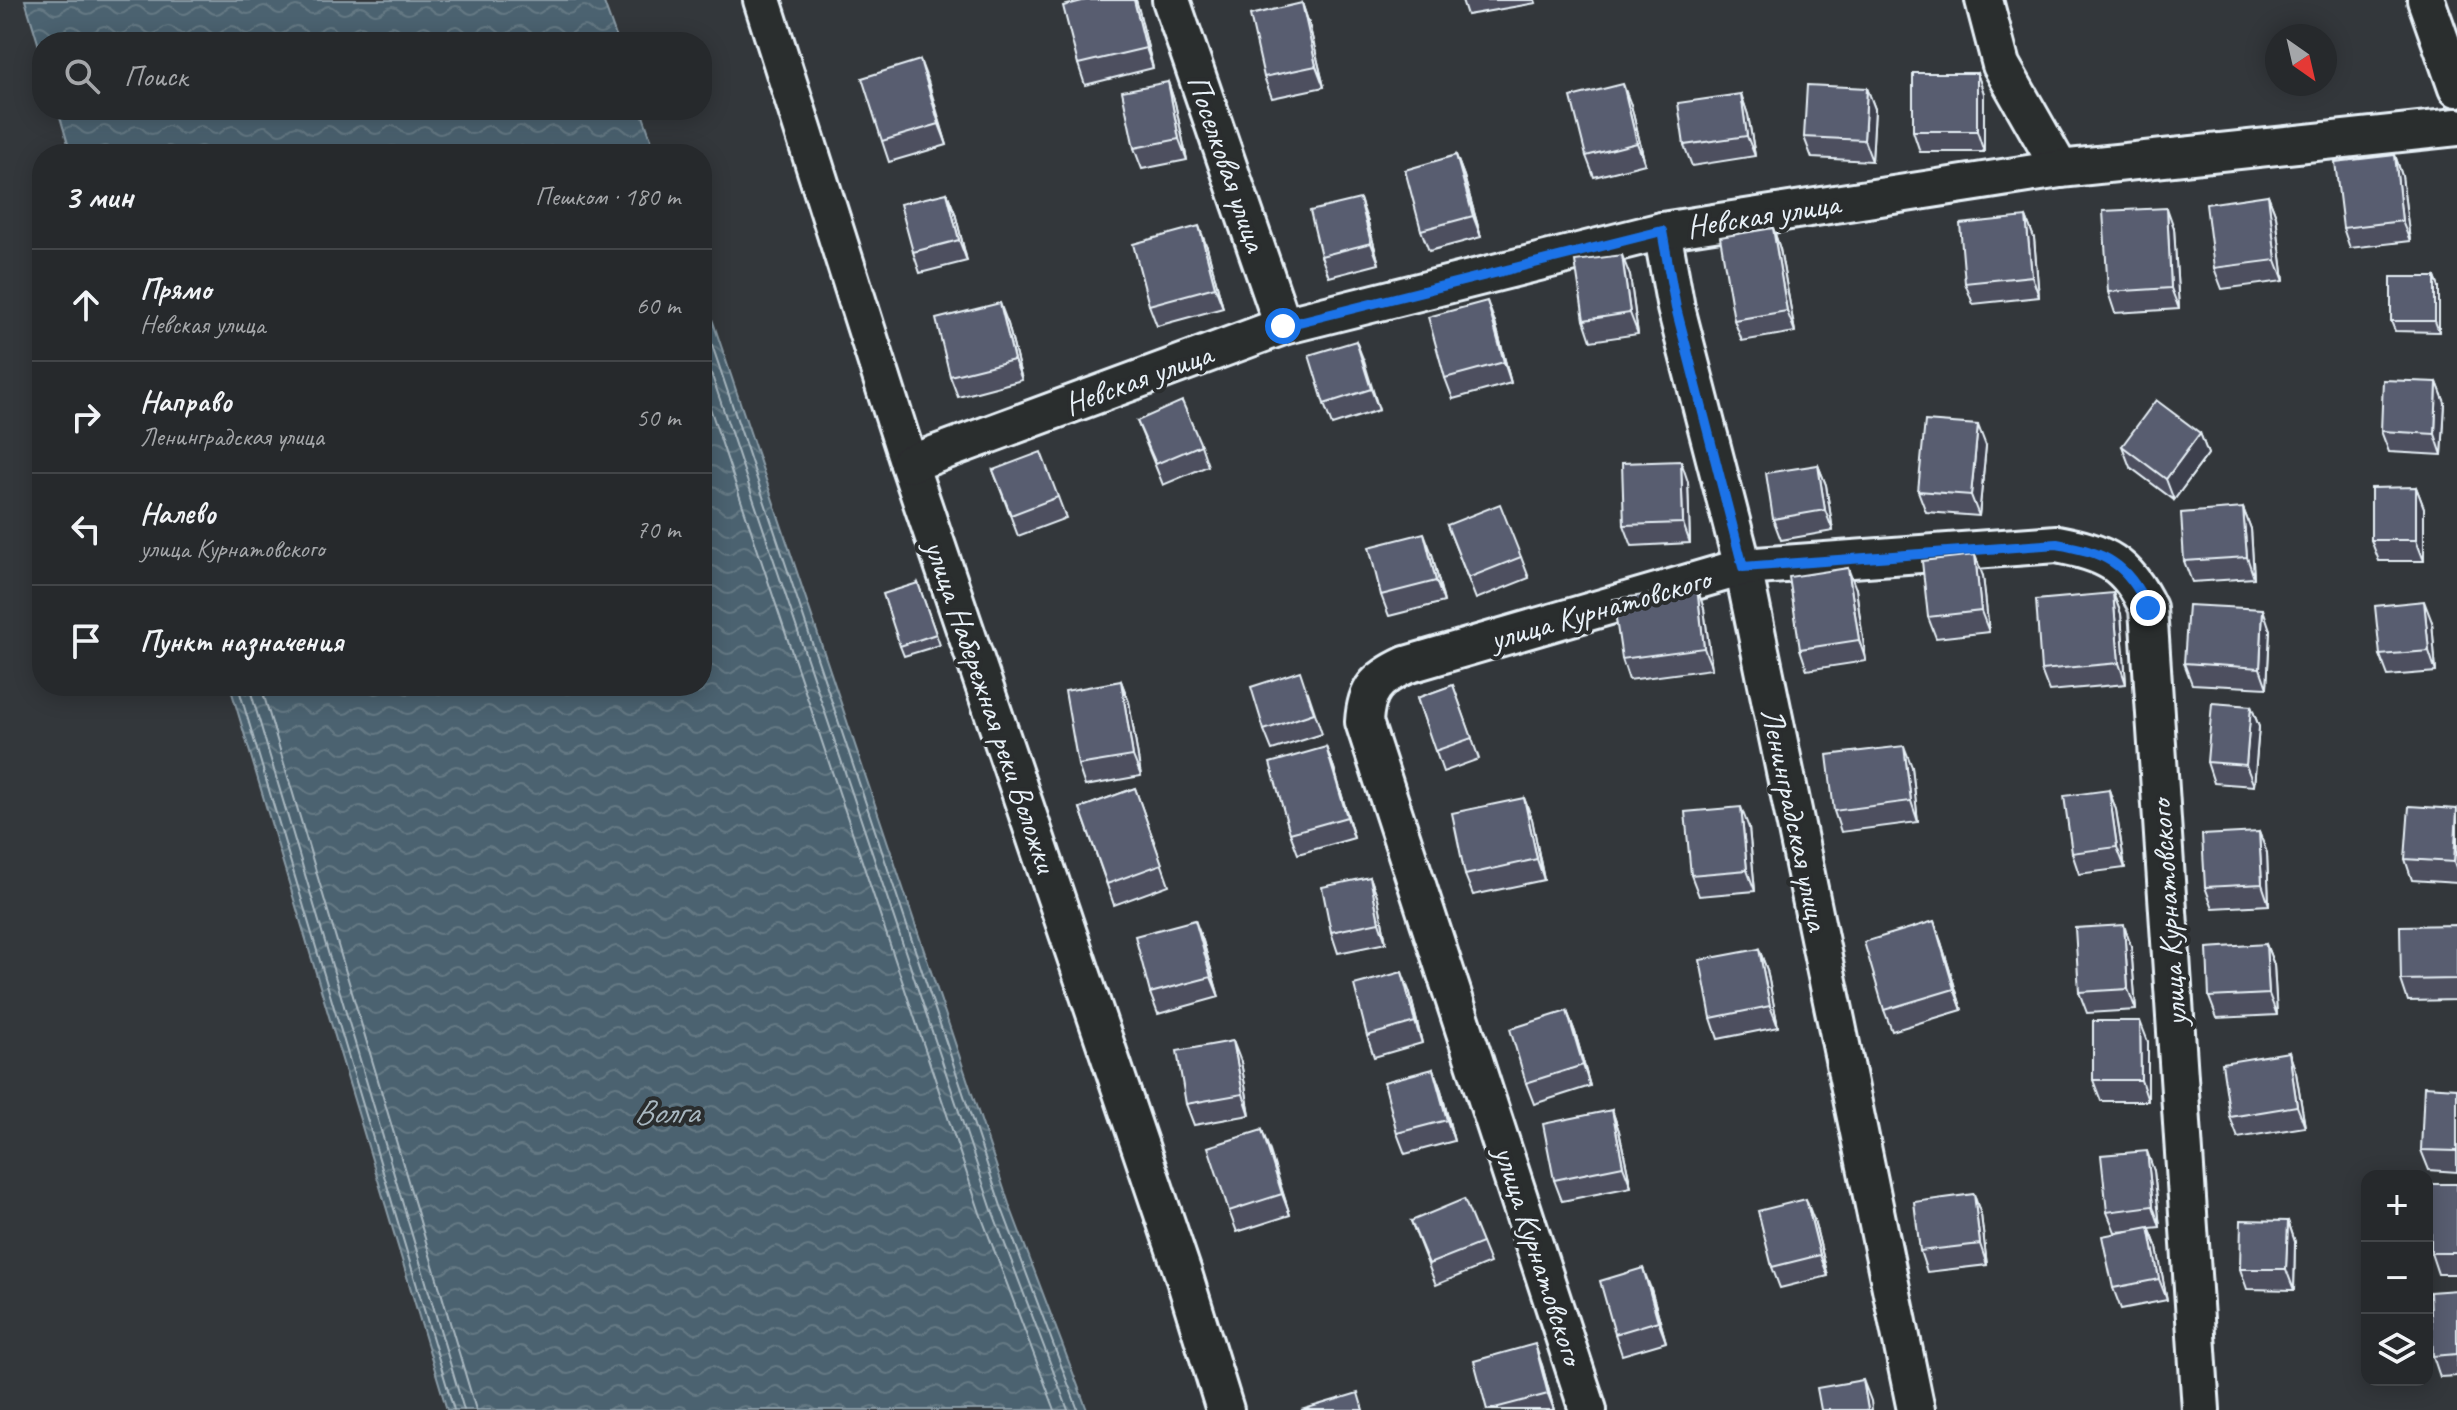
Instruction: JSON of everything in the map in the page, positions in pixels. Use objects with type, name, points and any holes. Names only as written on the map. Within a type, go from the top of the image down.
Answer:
[{"type":"street","name":"улица Набережная реки Воложки","points":[[762,0],[909,464],[1183,1273],[1225,1410]]},
{"type":"street","points":[[1984,0],[2001,65],[2060,169]]},
{"type":"street","points":[[2426,0],[2457,88]]},
{"type":"street","name":"Поселковая улица","points":[[1175,1],[1283,326]]},
{"type":"street","name":"Невская улица","points":[[909,464],[1283,326],[1662,231],[2060,169],[2457,127]]},
{"type":"street","name":"Ленинградская улица","points":[[1662,231],[1676,308],[1743,567],[1916,1410]]},
{"type":"street","name":"улица Курнатовского","points":[[1588,1410],[1364,722],[1371,688],[1387,674],[1406,665],[1743,567],[2057,544],[2087,550],[2110,560],[2136,582],[2148,608],[2201,1410]]},
{"type":"water","points":[[25,0],[603,0],[614,32],[35,32]]},
{"type":"water","points":[[61,120],[644,120],[653,144],[68,144]]},
{"type":"water","name":"Волга","points":[[712,319],[1009,1204],[1087,1410],[447,1410],[233,696],[712,696]]},
{"type":"building","points":[[1086,0],[1134,0],[1146,48],[1078,64],[1063,6]]},
{"type":"building","points":[[1302,3],[1316,66],[1264,77],[1250,15]]},
{"type":"building","points":[[920,60],[939,124],[882,141],[862,78]]},
{"type":"building","points":[[1913,73],[1977,73],[1977,131],[1913,131]]},
{"type":"building","points":[[1168,82],[1179,139],[1134,148],[1122,91]]},
{"type":"building","points":[[1623,84],[1637,143],[1586,156],[1571,97]]},
{"type":"building","points":[[1807,85],[1867,88],[1864,140],[1804,137]]},
{"type":"building","points":[[1741,94],[1747,136],[1684,145],[1678,103]]},
{"type":"building","points":[[1456,155],[1473,216],[1421,230],[1405,170]]},
{"type":"building","points":[[2395,155],[2402,221],[2343,228],[2335,162]]},
{"type":"building","points":[[947,193],[959,240],[913,252],[900,204]]},
{"type":"building","points":[[2268,195],[2276,260],[2214,268],[2206,204]]},
{"type":"building","points":[[1360,199],[1371,243],[1321,256],[1310,211]]},
{"type":"building","points":[[2167,208],[2171,288],[2108,292],[2103,211]]},
{"type":"building","points":[[2026,217],[2032,276],[1965,283],[1960,224]]},
{"type":"building","points":[[1199,226],[1215,287],[1149,305],[1133,244]]},
{"type":"building","points":[[1773,228],[1787,311],[1734,320],[1720,237]]},
{"type":"building","points":[[1622,255],[1630,313],[1584,320],[1575,261]]},
{"type":"building","points":[[2391,277],[2435,277],[2435,321],[2391,321]]},
{"type":"building","points":[[1487,301],[1504,362],[1445,378],[1428,317]]},
{"type":"building","points":[[1000,303],[1014,360],[950,376],[936,319]]},
{"type":"building","points":[[1356,341],[1371,389],[1324,404],[1309,355]]},
{"type":"building","points":[[2383,380],[2437,382],[2435,434],[2381,431]]},
{"type":"building","points":[[2156,400],[2200,433],[2166,479],[2122,446]]},
{"type":"building","points":[[1182,401],[1201,445],[1156,464],[1137,421]]},
{"type":"building","points":[[1925,421],[1978,425],[1971,495],[1918,491]]},
{"type":"building","points":[[1041,452],[1058,497],[1011,515],[993,470]]},
{"type":"building","points":[[1681,461],[1683,523],[1624,525],[1622,463]]},
{"type":"building","points":[[1818,465],[1825,510],[1773,519],[1766,473]]},
{"type":"building","points":[[2416,487],[2416,540],[2371,540],[2371,488]]},
{"type":"building","points":[[1500,504],[1521,557],[1468,578],[1447,525]]},
{"type":"building","points":[[2243,508],[2247,557],[2184,561],[2181,513]]},
{"type":"building","points":[[1424,533],[1436,581],[1381,595],[1369,547]]},
{"type":"building","points":[[1975,555],[1981,611],[1928,617],[1922,561]]},
{"type":"building","points":[[1848,568],[1859,640],[1800,649],[1789,577]]},
{"type":"building","points":[[918,583],[936,634],[900,646],[883,594]]},
{"type":"building","points":[[1697,588],[1704,648],[1622,659],[1613,599]]},
{"type":"building","points":[[2113,593],[2119,663],[2041,670],[2036,600]]},
{"type":"building","points":[[2424,601],[2429,651],[2380,655],[2375,606]]},
{"type":"building","points":[[2188,605],[2263,609],[2260,668],[2184,663]]},
{"type":"building","points":[[1300,671],[1314,713],[1264,730],[1251,687]]},
{"type":"building","points":[[1121,681],[1133,756],[1078,765],[1065,691]]},
{"type":"building","points":[[1453,685],[1472,738],[1435,751],[1417,698]]},
{"type":"building","points":[[2212,703],[2251,706],[2246,765],[2207,762]]},
{"type":"building","points":[[1904,746],[1911,801],[1834,811],[1827,755]]},
{"type":"building","points":[[1326,747],[1347,817],[1290,833],[1270,763]]},
{"type":"building","points":[[1135,788],[1162,864],[1107,884],[1080,808]]},
{"type":"building","points":[[2109,790],[2117,847],[2072,853],[2064,796]]},
{"type":"building","points":[[1524,798],[1537,859],[1465,875],[1452,813]]},
{"type":"building","points":[[2409,806],[2457,809],[2454,862],[2405,859]]},
{"type":"building","points":[[1741,807],[1747,870],[1691,875],[1685,812]]},
{"type":"building","points":[[2259,832],[2262,884],[2205,887],[2202,835]]},
{"type":"building","points":[[1370,877],[1379,922],[1331,932],[1322,887]]},
{"type":"building","points":[[1195,920],[1211,977],[1150,993],[1135,936]]},
{"type":"building","points":[[1934,921],[1954,989],[1884,1010],[1864,942]]},
{"type":"building","points":[[2124,925],[2128,989],[2079,992],[2075,928]]},
{"type":"building","points":[[2457,925],[2457,979],[2401,980],[2400,926]]},
{"type":"building","points":[[2266,944],[2269,994],[2209,997],[2207,948]]},
{"type":"building","points":[[1759,949],[1770,1006],[1711,1018],[1700,960]]},
{"type":"building","points":[[1402,972],[1415,1022],[1367,1036],[1354,985]]},
{"type":"building","points":[[1567,1011],[1583,1065],[1526,1083],[1510,1029]]},
{"type":"building","points":[[2093,1021],[2140,1021],[2141,1080],[2093,1080]]},
{"type":"building","points":[[1233,1041],[1243,1094],[1186,1104],[1177,1051]]},
{"type":"building","points":[[2289,1052],[2297,1106],[2230,1117],[2222,1063]]},
{"type":"building","points":[[1433,1069],[1447,1120],[1397,1133],[1384,1082]]},
{"type":"building","points":[[2424,1086],[2457,1088],[2457,1151],[2421,1150]]},
{"type":"building","points":[[1612,1110],[1623,1166],[1554,1180],[1543,1124]]},
{"type":"building","points":[[1262,1130],[1282,1194],[1229,1211],[1208,1147]]},
{"type":"building","points":[[2147,1151],[2153,1206],[2107,1212],[2101,1155]]},
{"type":"building","points":[[2433,1184],[2457,1184],[2457,1253],[2433,1253]]},
{"type":"building","points":[[1974,1194],[1980,1244],[1920,1251],[1914,1202]]},
{"type":"building","points":[[1464,1199],[1482,1243],[1429,1264],[1411,1221]]},
{"type":"building","points":[[1806,1199],[1820,1255],[1772,1267],[1758,1211]]},
{"type":"building","points":[[2241,1220],[2288,1221],[2286,1269],[2240,1269]]},
{"type":"building","points":[[2149,1227],[2159,1279],[2113,1288],[2102,1236]]},
{"type":"building","points":[[1643,1268],[1658,1321],[1615,1334],[1600,1281]]},
{"type":"building","points":[[2457,1290],[2457,1354],[2433,1356],[2433,1292]]},
{"type":"building","points":[[1535,1344],[1548,1394],[1487,1410],[1474,1361]]},
{"type":"building","points":[[1863,1380],[1868,1410],[1821,1410],[1817,1388]]},
{"type":"building","points":[[1358,1393],[1363,1410],[1301,1410]]},
{"type":"route","points":[[1283,326],[1662,231],[1676,308],[1743,567],[2057,544],[2087,550],[2110,560],[2136,582],[2148,608]]}]
